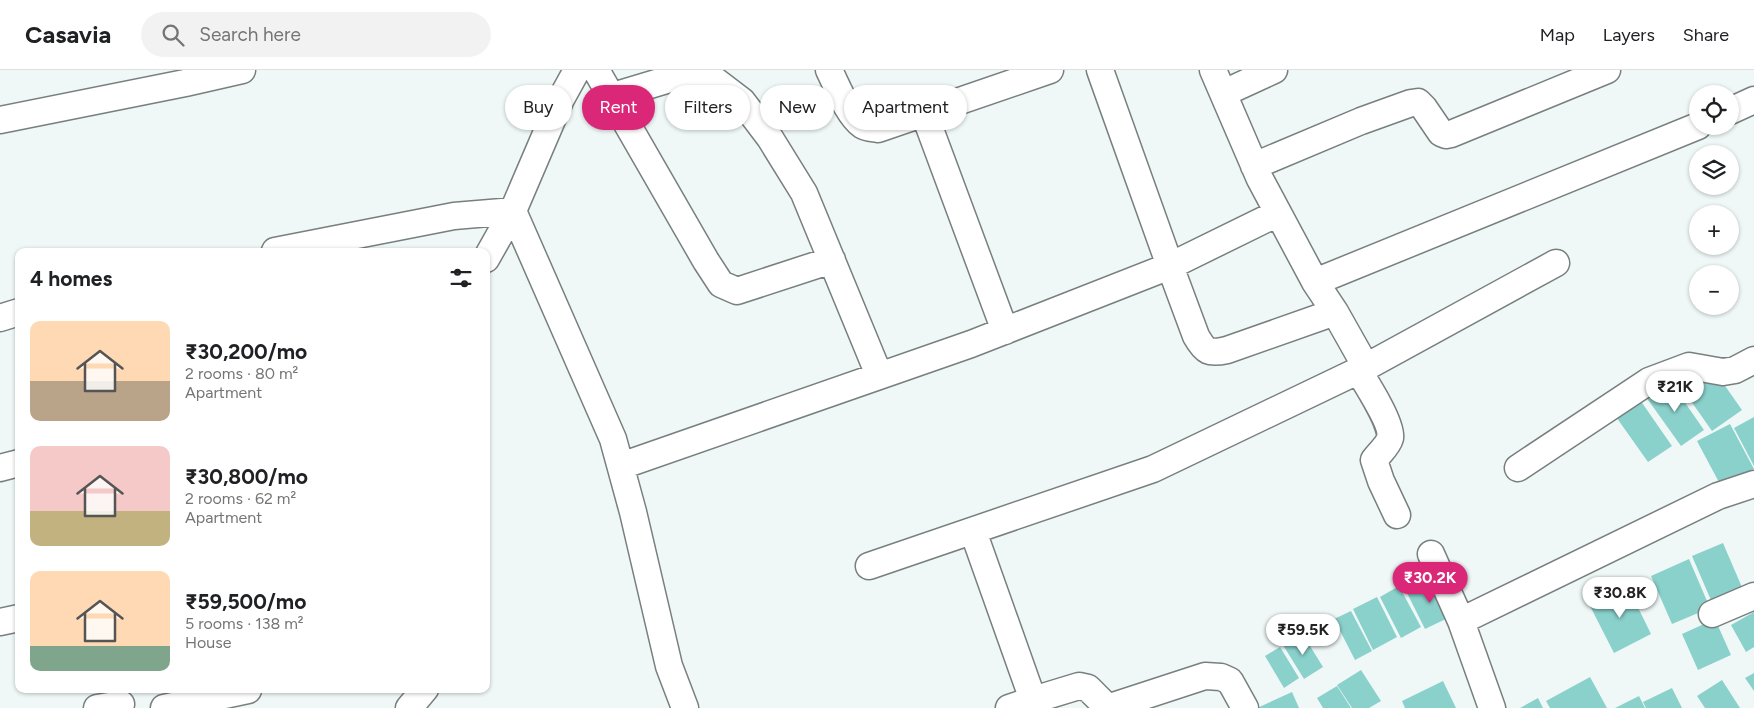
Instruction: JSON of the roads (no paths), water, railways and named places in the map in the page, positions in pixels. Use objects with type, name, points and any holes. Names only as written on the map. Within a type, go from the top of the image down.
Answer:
[{"type":"street","points":[[0,120],[242,70]]},
{"type":"street","points":[[490,252],[513,211],[561,99],[577,70]]},
{"type":"street","points":[[596,70],[604,85]]},
{"type":"street","points":[[829,70],[844,99]]},
{"type":"street","points":[[967,98],[1050,70]]},
{"type":"street","points":[[1100,70],[1170,266],[1196,336],[1202,346],[1207,351],[1216,352],[1246,345],[1335,312]]},
{"type":"street","points":[[1274,70],[1218,82],[1254,166],[1315,282],[1335,312],[1389,428],[1390,436],[1386,446],[1374,460],[1380,481],[1397,515]]},
{"type":"street","points":[[1254,166],[1361,121],[1410,103],[1418,102],[1442,133],[1446,135],[1451,134],[1607,70]]},
{"type":"street","points":[[650,85],[676,77],[714,79],[742,101],[770,138],[804,193],[880,376]]},
{"type":"street","points":[[1739,107],[1754,100]]},
{"type":"street","points":[[629,130],[721,284],[737,292],[832,260]]},
{"type":"street","points":[[930,130],[1004,331]]},
{"type":"street","points":[[1315,282],[1689,130]]},
{"type":"street","points":[[289,248],[454,216],[513,211]]},
{"type":"street","points":[[513,211],[613,439],[633,512],[670,666],[685,708]]},
{"type":"street","points":[[620,466],[1004,331],[1170,266],[1278,213]]},
{"type":"street","points":[[869,566],[1152,469],[1362,368],[1556,263]]},
{"type":"street","points":[[0,318],[15,313]]},
{"type":"street","points":[[1518,468],[1649,381],[1690,366],[1723,372],[1735,370],[1754,360]]},
{"type":"street","points":[[0,468],[15,464]]},
{"type":"street","points":[[1461,621],[1718,496],[1754,484]]},
{"type":"street","points":[[973,531],[1034,704]]},
{"type":"street","points":[[1431,554],[1461,621],[1492,708]]},
{"type":"street","points":[[1712,614],[1754,596]]},
{"type":"street","points":[[0,622],[15,619]]},
{"type":"street","points":[[1008,708],[1034,704],[1080,686],[1088,688],[1106,706],[1113,706],[1205,676],[1221,677],[1230,681],[1245,708]]},
{"type":"street","points":[[164,708],[234,693]]},
{"type":"street","points":[[408,708],[421,693]]}]
